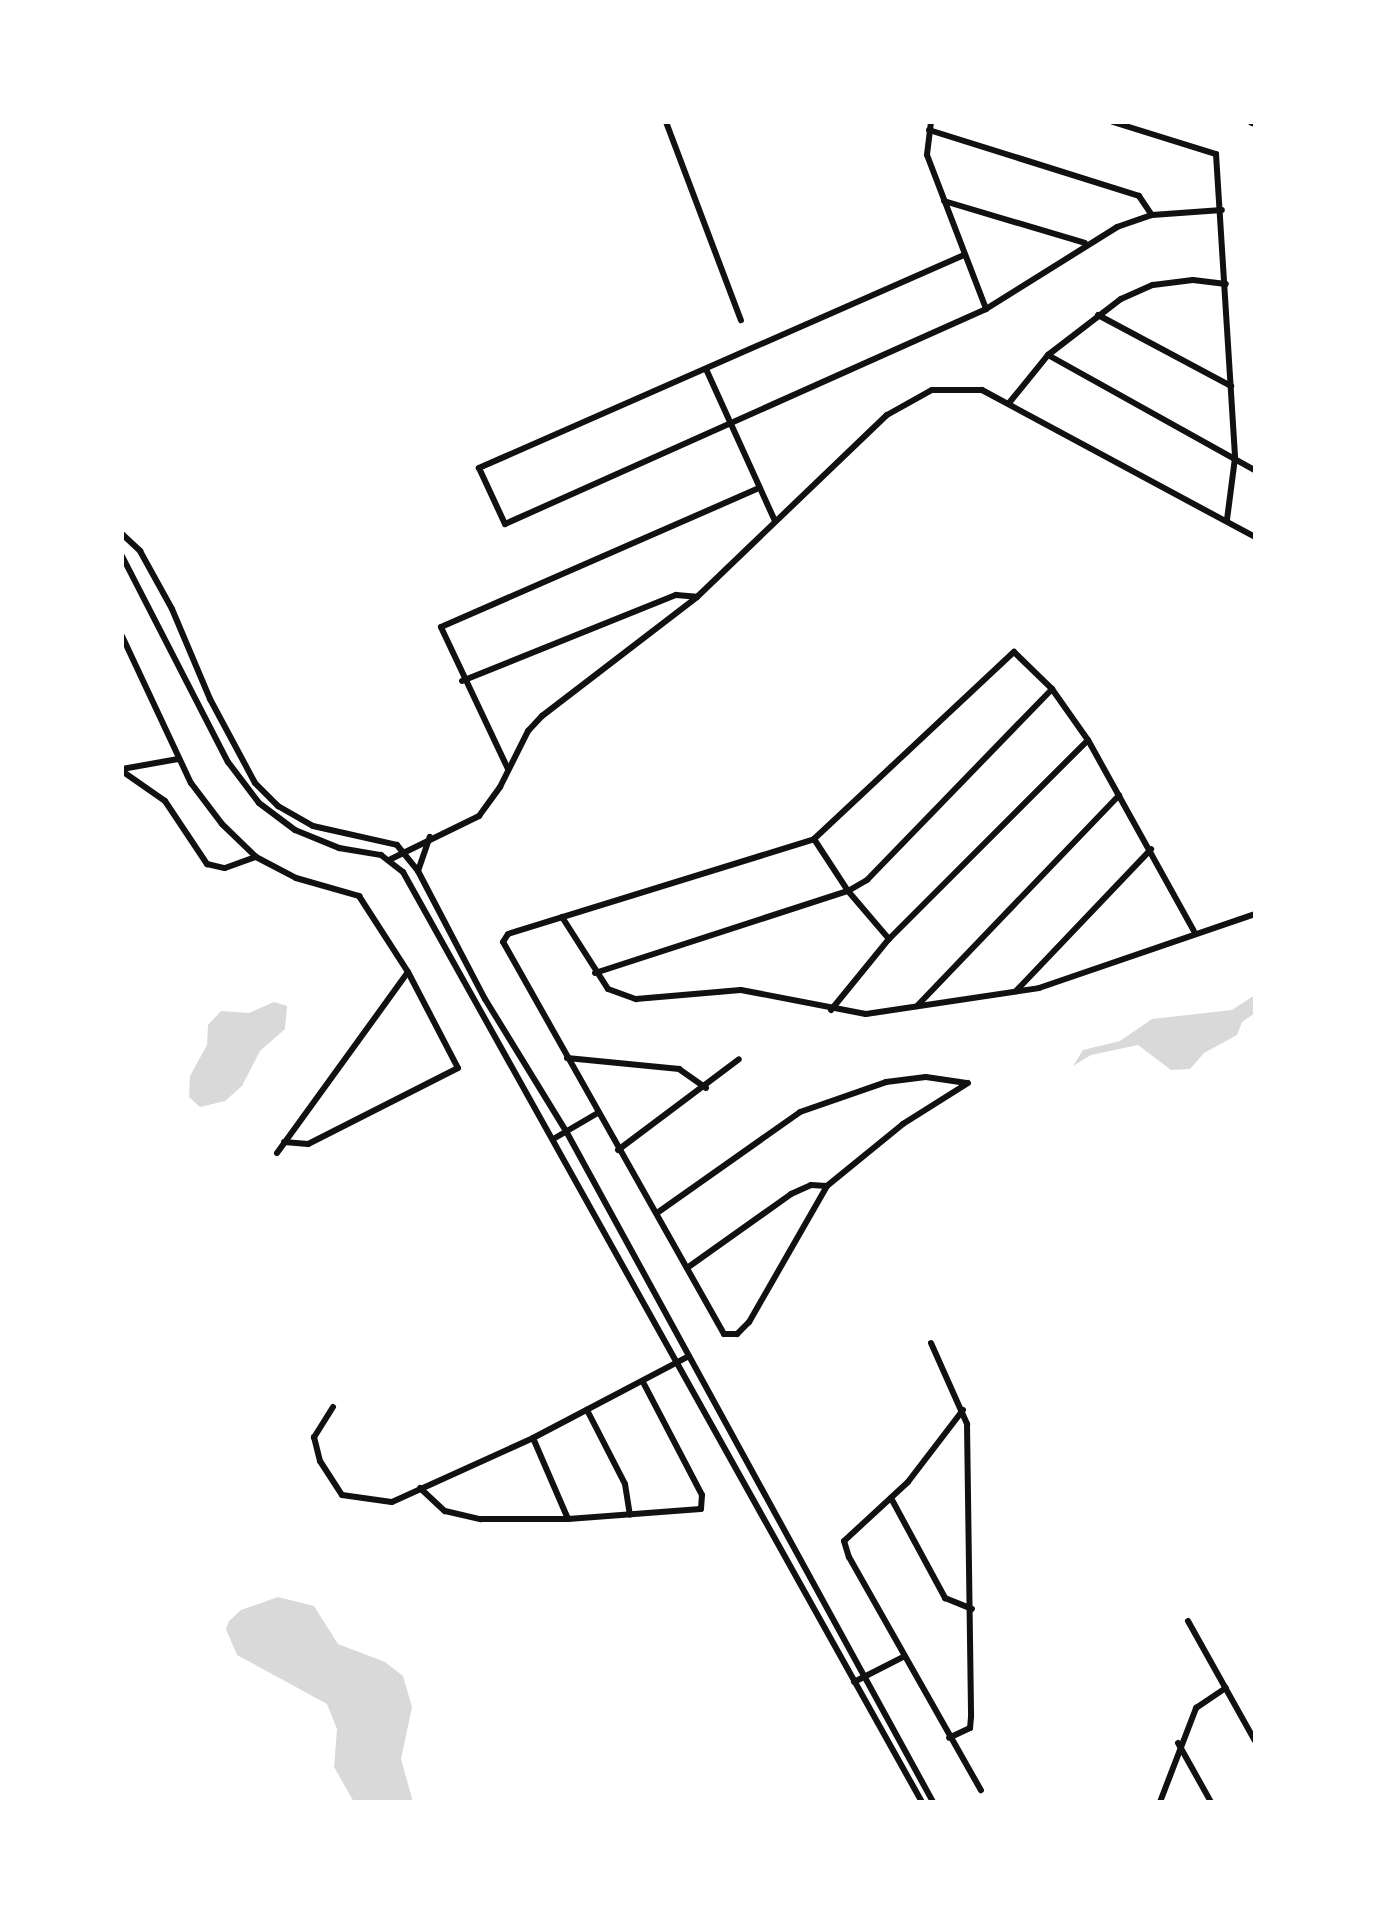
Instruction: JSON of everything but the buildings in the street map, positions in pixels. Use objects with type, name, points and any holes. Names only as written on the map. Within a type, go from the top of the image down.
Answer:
[{"type":"street","points":[[666,122],[741,320]]},
{"type":"street","points":[[931,122],[927,155],[986,309]]},
{"type":"street","points":[[1113,122],[1216,154],[1222,210],[1235,458],[1227,520]]},
{"type":"street","points":[[1149,133],[1152,122]]},
{"type":"street","points":[[929,130],[1139,196],[1152,215]]},
{"type":"street","points":[[944,201],[1085,243]]},
{"type":"street","points":[[964,255],[479,468],[505,524],[986,309],[1085,243],[1152,215],[1222,210]]},
{"type":"street","points":[[1009,403],[1048,355],[1098,315],[1153,285],[1193,280],[1226,284]]},
{"type":"street","points":[[1098,315],[1231,386]]},
{"type":"street","points":[[1048,355],[1255,470]]},
{"type":"street","points":[[706,369],[775,521]]},
{"type":"street","points":[[391,859],[431,835],[479,816],[528,731],[542,716],[697,597],[775,521],[912,397],[957,387],[1009,403],[1255,537]]},
{"type":"street","points":[[508,769],[462,681],[441,627],[759,488]]},
{"type":"street","points":[[122,534],[140,551],[172,609],[210,699],[255,783],[278,806],[313,826],[385,841],[403,850],[418,871],[485,999],[566,1131],[933,1802]]},
{"type":"street","points":[[122,556],[228,762],[259,803],[317,840],[391,859],[403,872],[555,1138],[677,1364],[922,1802]]},
{"type":"street","points":[[462,681],[676,595],[697,597]]},
{"type":"street","points":[[122,636],[178,759],[222,824],[256,857],[296,878],[359,896],[408,972],[458,1068],[308,1144],[284,1142]]},
{"type":"street","points":[[657,1213],[800,1112],[886,1082],[926,1077],[968,1083],[903,1124],[827,1186],[749,1322],[737,1334],[724,1334],[657,1213],[596,1114],[503,942],[508,934],[814,839],[1008,654],[1019,654],[1052,689],[1088,740],[1194,931]]},
{"type":"street","points":[[595,973],[848,891],[867,880],[1052,689]]},
{"type":"street","points":[[831,1010],[889,939],[1088,740]]},
{"type":"street","points":[[122,770],[178,759]]},
{"type":"street","points":[[122,770],[165,801],[207,864],[225,868],[256,857]]},
{"type":"street","points":[[917,1007],[1119,795]]},
{"type":"street","points":[[418,871],[431,835]]},
{"type":"street","points":[[814,839],[848,891],[889,939]]},
{"type":"street","points":[[1016,991],[1151,849]]},
{"type":"street","points":[[562,917],[608,989],[636,999],[741,990],[776,993],[831,1010],[866,1014],[1039,988],[1194,931],[1255,914]]},
{"type":"street","points":[[277,1153],[346,1054],[371,1030],[393,988],[408,972]]},
{"type":"street","points":[[567,1058],[679,1069],[706,1088]]},
{"type":"street","points":[[618,1150],[706,1088],[739,1059]]},
{"type":"street","points":[[555,1138],[596,1114]]},
{"type":"street","points":[[687,1268],[791,1194],[811,1185],[827,1186]]},
{"type":"street","points":[[931,1343],[967,1424],[972,1609],[970,1728],[949,1738]]},
{"type":"street","points":[[333,1407],[316,1430],[314,1445],[342,1495],[392,1502],[644,1384],[689,1356]]},
{"type":"street","points":[[420,1488],[429,1501],[462,1518],[568,1519],[701,1509],[704,1501],[644,1384]]},
{"type":"street","points":[[587,1410],[625,1484],[630,1515]]},
{"type":"street","points":[[963,1410],[891,1498],[844,1541],[949,1738],[981,1790]]},
{"type":"street","points":[[533,1438],[568,1519]]},
{"type":"street","points":[[891,1498],[945,1598],[972,1609]]},
{"type":"street","points":[[1188,1621],[1255,1741]]},
{"type":"street","points":[[854,1682],[905,1656]]},
{"type":"street","points":[[1160,1802],[1178,1743],[1196,1708],[1226,1688]]},
{"type":"street","points":[[1178,1743],[1211,1802]]},
{"type":"shaded area","points":[[1255,995],[1255,1013],[1242,1022],[1237,1035],[1204,1053],[1190,1069],[1171,1070],[1138,1045],[1091,1055],[1073,1066],[1083,1050],[1120,1041],[1152,1019],[1232,1010]]},
{"type":"shaded area","points":[[274,1002],[287,1006],[285,1029],[260,1051],[242,1086],[225,1101],[200,1107],[189,1097],[190,1076],[207,1045],[208,1025],[221,1011],[249,1013]]},
{"type":"shaded area","points":[[278,1597],[314,1606],[338,1644],[385,1662],[403,1676],[412,1707],[401,1759],[413,1802],[354,1802],[334,1767],[337,1729],[327,1704],[237,1655],[226,1629],[229,1621],[241,1610]]}]
